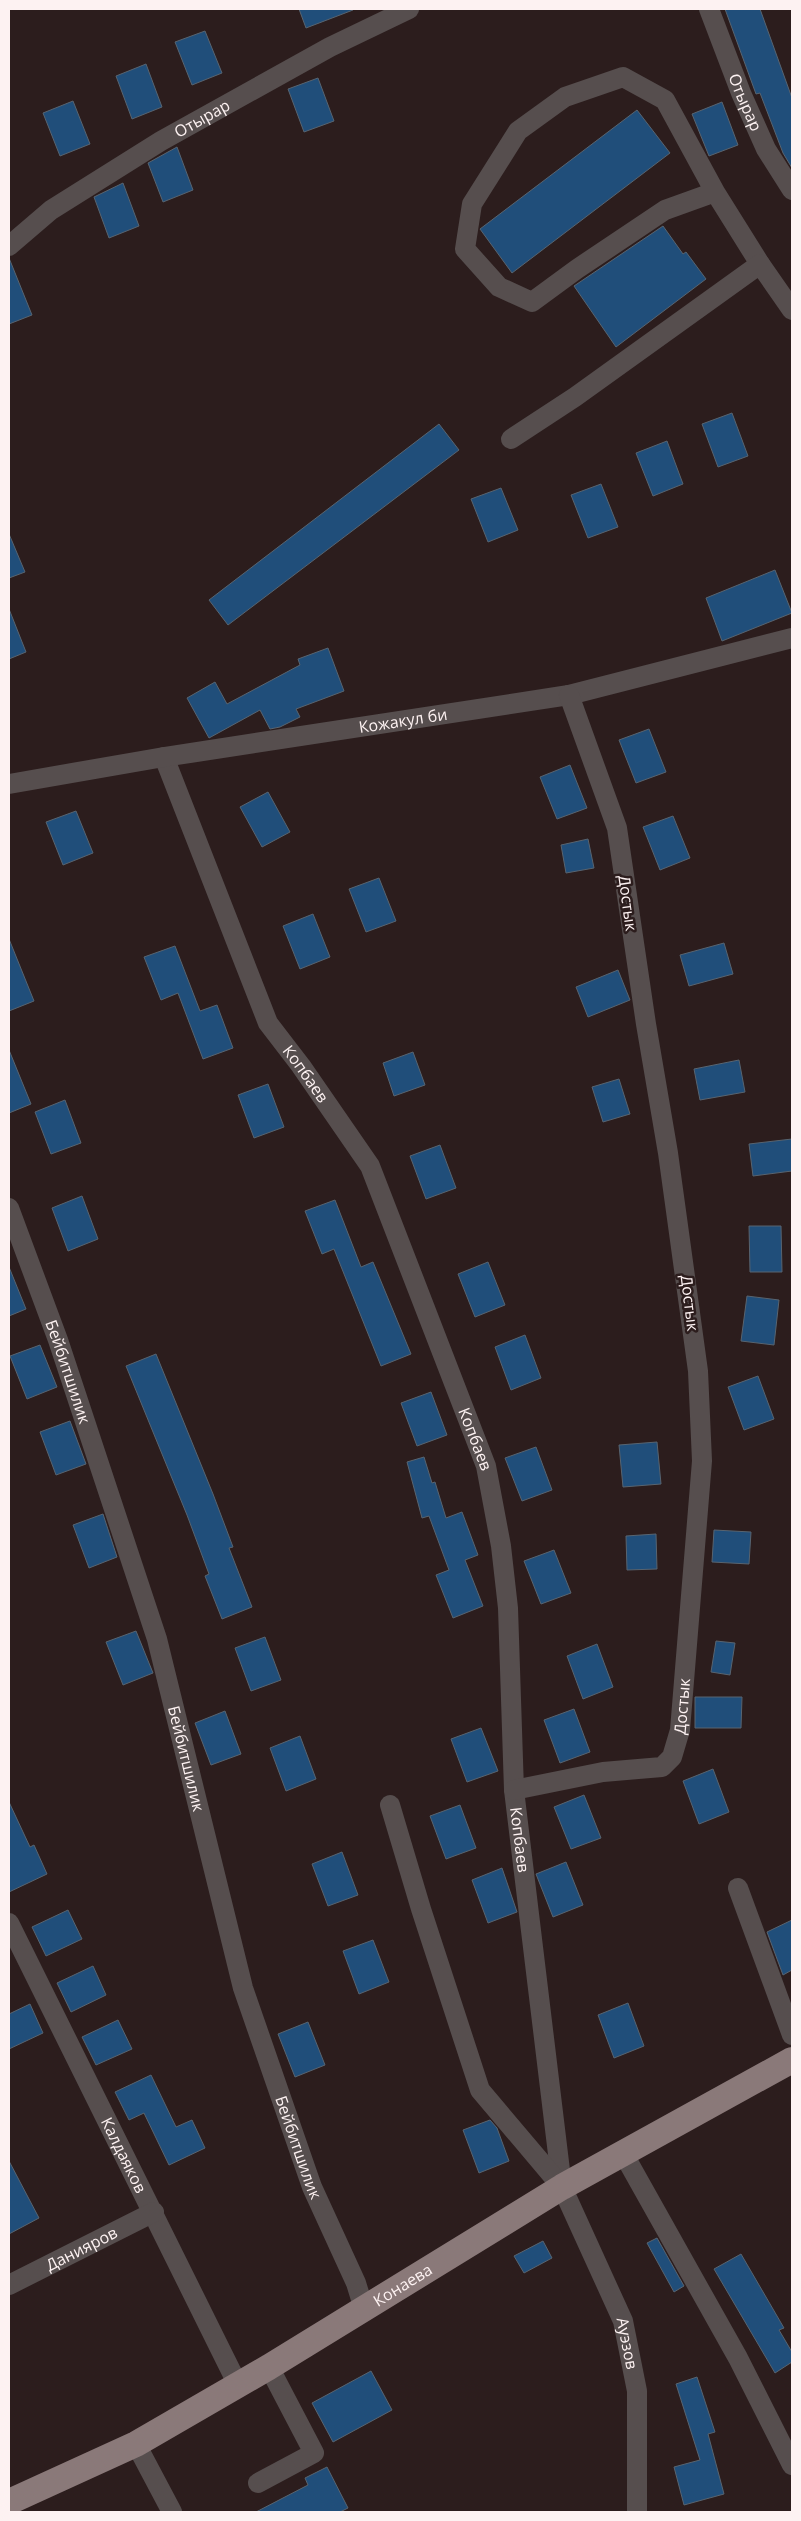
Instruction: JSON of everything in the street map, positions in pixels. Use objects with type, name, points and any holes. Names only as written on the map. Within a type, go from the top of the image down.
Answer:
[{"type":"main road","name":"Конаева","points":[[9,2502],[136,2444],[269,2368],[562,2187],[792,2060]]},
{"type":"street","name":"Отырар","points":[[9,246],[51,210],[161,142],[330,47],[409,9]]},
{"type":"street","name":"Отырар","points":[[709,9],[741,93],[766,149],[792,190]]},
{"type":"street","points":[[715,192],[665,210],[577,269],[532,302],[499,287],[465,249],[472,204],[518,131],[565,97],[623,77],[665,100],[715,192],[760,264],[792,310]]},
{"type":"street","points":[[511,440],[575,397],[760,264]]},
{"type":"street","name":"Кожакул би","points":[[9,784],[164,757],[569,696],[792,638]]},
{"type":"street","name":"Достык","points":[[514,1790],[603,1772],[662,1767],[672,1757],[680,1730],[702,1461],[698,1371],[686,1276],[616,828],[569,696]]},
{"type":"street","name":"Копбаев","points":[[164,757],[268,1023],[301,1066],[370,1166],[486,1466],[501,1546],[508,1608],[514,1790],[562,2187]]},
{"type":"street","name":"Бейбитшилик","points":[[9,1208],[58,1340],[157,1639],[244,1988],[312,2187],[356,2283],[364,2309]]},
{"type":"street","points":[[390,1804],[421,1909],[480,2090],[562,2187]]},
{"type":"street","points":[[738,1888],[792,2035]]},
{"type":"street","name":"Калдаяков","points":[[9,1923],[154,2212],[238,2385]]},
{"type":"street","points":[[623,2153],[738,2358],[792,2465]]},
{"type":"street","name":"Ауэзов","points":[[562,2187],[623,2321],[637,2391],[638,2512]]},
{"type":"street","name":"Данияров","points":[[9,2285],[154,2212]]},
{"type":"street","points":[[258,2483],[314,2453],[269,2368]]},
{"type":"street","points":[[136,2444],[172,2512]]},
{"type":"building","points":[[299,9],[352,9],[353,10],[306,28]]},
{"type":"building","points":[[725,9],[760,9],[792,98],[792,168],[783,153],[760,93],[756,94]]},
{"type":"building","points":[[205,31],[222,73],[192,85],[175,42]]},
{"type":"building","points":[[146,64],[162,107],[132,119],[116,76]]},
{"type":"building","points":[[318,78],[334,121],[304,132],[288,89]]},
{"type":"building","points":[[73,101],[90,144],[60,156],[43,113]]},
{"type":"building","points":[[722,102],[738,145],[709,156],[692,114]]},
{"type":"building","points":[[637,110],[670,153],[512,273],[480,229]]},
{"type":"building","points":[[177,147],[193,190],[163,202],[148,163]]},
{"type":"building","points":[[123,183],[139,226],[109,238],[94,197]]},
{"type":"building","points":[[663,226],[683,254],[686,252],[706,279],[616,347],[574,286]]},
{"type":"building","points":[[9,258],[32,315],[9,324]]},
{"type":"building","points":[[732,413],[748,456],[718,467],[702,424]]},
{"type":"building","points":[[439,424],[459,450],[228,625],[209,600]]},
{"type":"building","points":[[667,441],[683,484],[653,496],[636,453]]},
{"type":"building","points":[[601,484],[618,527],[588,538],[571,495]]},
{"type":"building","points":[[501,488],[518,530],[488,542],[471,499]]},
{"type":"building","points":[[9,534],[25,572],[9,578]]},
{"type":"building","points":[[775,570],[792,613],[722,641],[706,598]]},
{"type":"building","points":[[9,609],[26,652],[9,659]]},
{"type":"building","points":[[328,648],[344,691],[296,709],[300,717],[280,727],[270,729],[260,710],[209,738],[187,698],[215,682],[227,704],[300,665],[298,659]]},
{"type":"building","points":[[649,729],[666,772],[636,783],[619,740]]},
{"type":"building","points":[[570,765],[587,808],[557,819],[540,777]]},
{"type":"building","points":[[268,792],[290,832],[262,847],[240,807]]},
{"type":"building","points":[[76,811],[93,853],[63,865],[46,822]]},
{"type":"building","points":[[673,816],[690,858],[660,870],[643,827]]},
{"type":"building","points":[[588,839],[594,868],[566,873],[561,845]]},
{"type":"building","points":[[379,878],[396,921],[366,932],[349,889]]},
{"type":"building","points":[[313,914],[330,957],[300,969],[283,926]]},
{"type":"building","points":[[9,939],[34,1001],[9,1011]]},
{"type":"building","points":[[724,943],[733,974],[689,986],[680,955]]},
{"type":"building","points":[[175,946],[200,1011],[217,1005],[233,1048],[203,1059],[178,993],[161,1000],[144,957]]},
{"type":"building","points":[[618,970],[630,1000],[588,1017],[576,987]]},
{"type":"building","points":[[9,1050],[31,1104],[9,1113]]},
{"type":"building","points":[[413,1052],[425,1085],[394,1096],[383,1063]]},
{"type":"building","points":[[739,1060],[745,1092],[700,1100],[694,1069]]},
{"type":"building","points":[[619,1079],[630,1114],[603,1122],[592,1087]]},
{"type":"building","points":[[268,1084],[284,1127],[254,1138],[238,1095]]},
{"type":"building","points":[[65,1100],[81,1143],[51,1154],[35,1112]]},
{"type":"building","points":[[792,1139],[792,1171],[753,1176],[749,1144]]},
{"type":"building","points":[[440,1145],[456,1188],[426,1199],[410,1156]]},
{"type":"building","points":[[82,1196],[98,1239],[68,1251],[52,1208]]},
{"type":"building","points":[[335,1200],[361,1267],[373,1262],[411,1354],[381,1366],[334,1249],[322,1254],[305,1211]]},
{"type":"building","points":[[749,1226],[781,1226],[782,1272],[750,1272]]},
{"type":"building","points":[[488,1262],[505,1305],[475,1317],[458,1274]]},
{"type":"building","points":[[9,1267],[26,1309],[9,1316]]},
{"type":"building","points":[[747,1296],[779,1300],[774,1345],[741,1341]]},
{"type":"building","points":[[525,1335],[541,1378],[511,1390],[495,1347]]},
{"type":"building","points":[[40,1345],[57,1387],[27,1399],[10,1356]]},
{"type":"building","points":[[156,1354],[213,1494],[233,1547],[229,1548],[252,1607],[222,1619],[205,1576],[209,1574],[187,1515],[126,1366]]},
{"type":"building","points":[[758,1376],[774,1419],[744,1430],[728,1387]]},
{"type":"building","points":[[431,1392],[447,1435],[417,1446],[401,1403]]},
{"type":"building","points":[[70,1421],[86,1464],[56,1475],[40,1432]]},
{"type":"building","points":[[657,1442],[661,1484],[623,1487],[619,1445]]},
{"type":"building","points":[[536,1447],[552,1490],[522,1501],[505,1458]]},
{"type":"building","points":[[424,1457],[432,1483],[435,1482],[446,1518],[462,1512],[478,1555],[465,1560],[483,1606],[453,1618],[436,1575],[449,1570],[429,1516],[422,1518],[407,1462]]},
{"type":"building","points":[[103,1514],[117,1557],[89,1568],[73,1525]]},
{"type":"building","points":[[714,1530],[751,1532],[749,1564],[712,1562]]},
{"type":"building","points":[[656,1534],[657,1569],[627,1570],[626,1536]]},
{"type":"building","points":[[554,1550],[571,1593],[541,1604],[524,1561]]},
{"type":"building","points":[[136,1631],[153,1673],[123,1685],[106,1642]]},
{"type":"building","points":[[265,1637],[281,1680],[251,1691],[235,1648]]},
{"type":"building","points":[[716,1641],[735,1643],[730,1675],[711,1672]]},
{"type":"building","points":[[597,1644],[613,1687],[583,1699],[567,1656]]},
{"type":"building","points":[[695,1697],[742,1697],[741,1728],[695,1728]]},
{"type":"building","points":[[574,1709],[590,1752],[560,1763],[544,1720]]},
{"type":"building","points":[[225,1711],[241,1754],[211,1765],[195,1723]]},
{"type":"building","points":[[481,1728],[498,1771],[467,1782],[451,1739]]},
{"type":"building","points":[[300,1736],[316,1779],[286,1791],[270,1748]]},
{"type":"building","points":[[713,1769],[729,1812],[699,1824],[683,1781]]},
{"type":"building","points":[[584,1795],[601,1838],[571,1849],[554,1807]]},
{"type":"building","points":[[9,1802],[30,1847],[34,1845],[47,1874],[9,1892]]},
{"type":"building","points":[[460,1805],[476,1848],[446,1859],[430,1816]]},
{"type":"building","points":[[342,1852],[358,1895],[328,1906],[312,1864]]},
{"type":"building","points":[[566,1862],[583,1905],[553,1917],[536,1874]]},
{"type":"building","points":[[502,1868],[517,1912],[488,1923],[472,1880]]},
{"type":"building","points":[[68,1910],[82,1939],[46,1956],[32,1927]]},
{"type":"building","points":[[792,1920],[792,1970],[783,1975],[767,1932]]},
{"type":"building","points":[[373,1940],[389,1982],[359,1994],[343,1951]]},
{"type":"building","points":[[93,1966],[106,1995],[71,2012],[57,1983]]},
{"type":"building","points":[[628,2003],[644,2046],[614,2058],[598,2015]]},
{"type":"building","points":[[30,2004],[43,2033],[9,2049],[9,2014]]},
{"type":"building","points":[[118,2020],[132,2049],[96,2065],[82,2037]]},
{"type":"building","points":[[308,2022],[325,2065],[295,2077],[278,2034]]},
{"type":"building","points":[[151,2075],[176,2127],[192,2120],[205,2148],[169,2165],[144,2113],[129,2120],[115,2092]]},
{"type":"building","points":[[490,2120],[497,2128],[509,2161],[479,2173],[463,2130]]},
{"type":"building","points":[[9,2161],[39,2218],[9,2234]]},
{"type":"building","points":[[657,2238],[684,2286],[674,2292],[647,2243]]},
{"type":"building","points":[[543,2241],[552,2258],[524,2273],[514,2256]]},
{"type":"building","points":[[741,2254],[784,2328],[779,2330],[792,2352],[792,2362],[775,2373],[714,2269]]},
{"type":"building","points":[[371,2371],[392,2410],[333,2442],[312,2403]]},
{"type":"building","points":[[697,2377],[715,2432],[708,2434],[724,2494],[684,2505],[674,2467],[700,2460],[676,2384]]},
{"type":"building","points":[[327,2467],[348,2508],[340,2512],[256,2512],[308,2485],[305,2478]]}]
